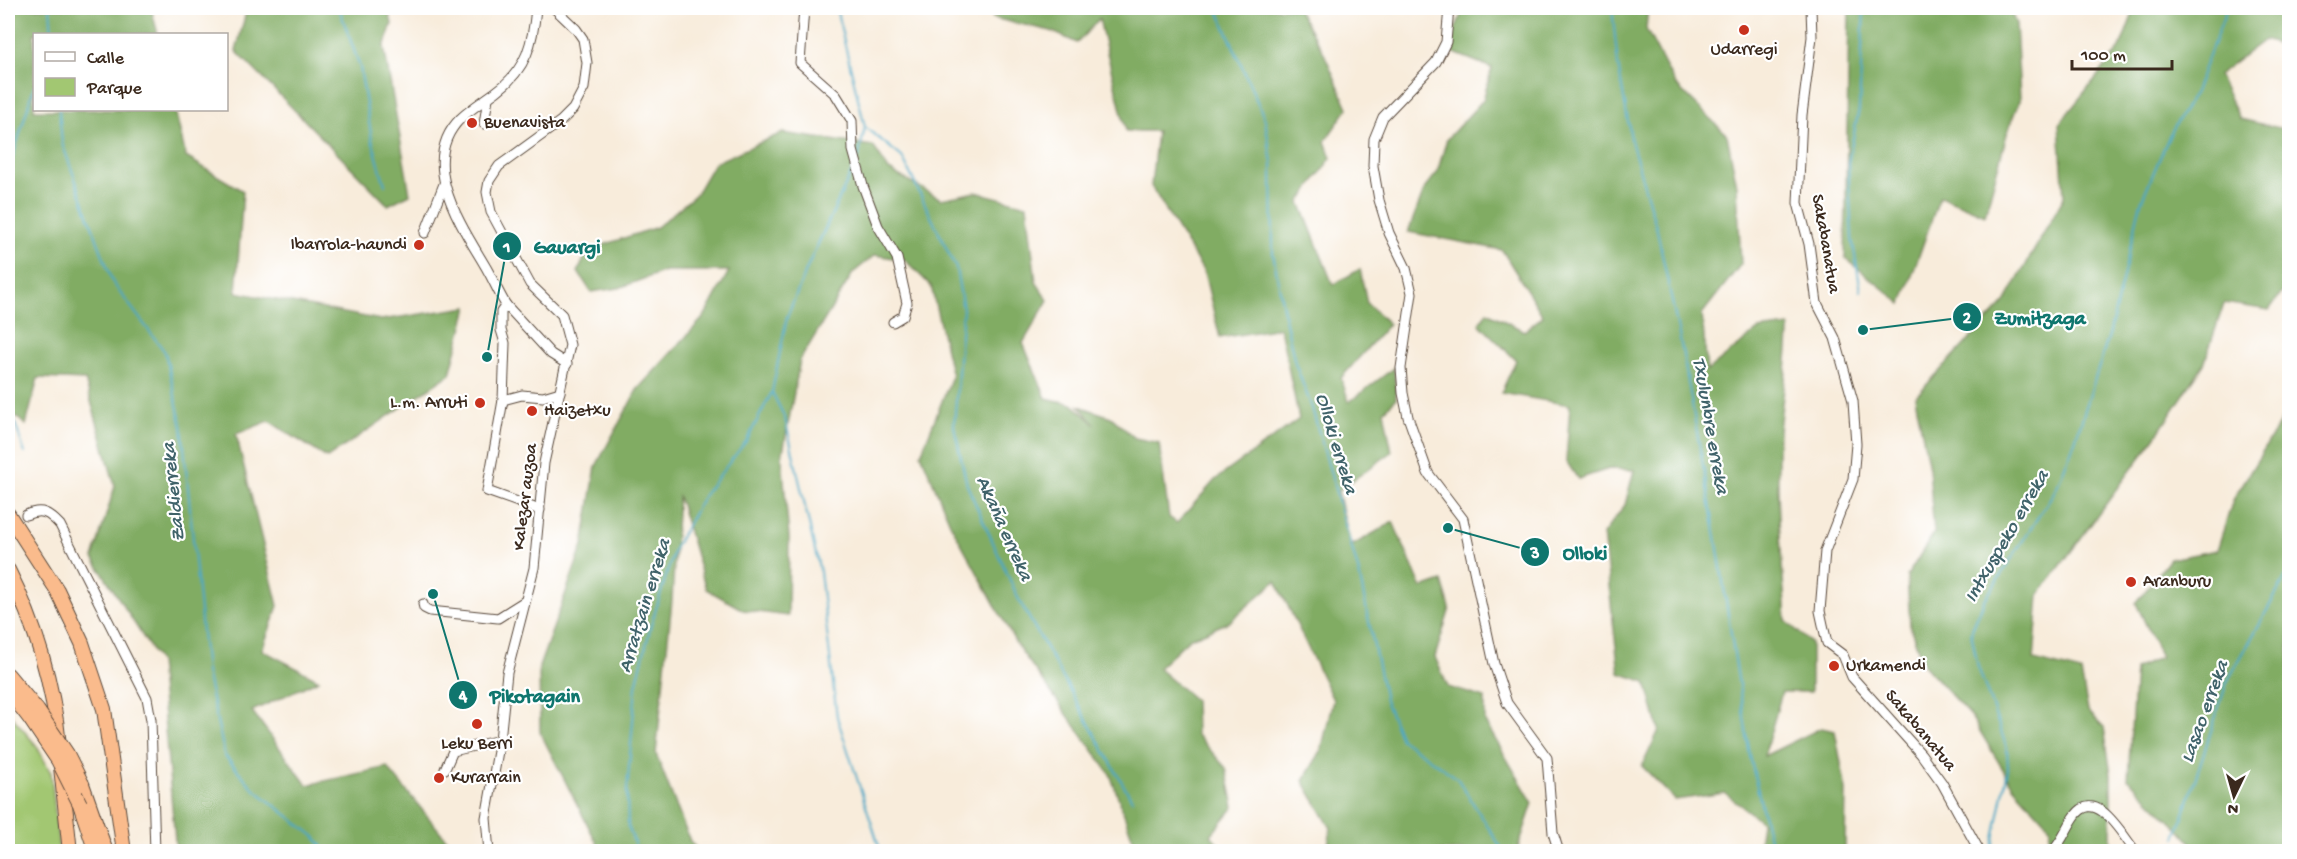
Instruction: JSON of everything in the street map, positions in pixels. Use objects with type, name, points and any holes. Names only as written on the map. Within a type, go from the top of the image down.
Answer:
[{"type":"highway","points":[[8,514],[57,590],[82,643],[104,709],[124,852]]},
{"type":"highway","points":[[8,570],[22,598],[43,657],[56,718],[70,852]]},
{"type":"highway","points":[[8,675],[34,715],[80,804],[96,852]]},
{"type":"highway","points":[[8,690],[34,715],[67,754],[82,784],[106,852]]},
{"type":"street","points":[[536,8],[533,40],[522,66],[508,82],[461,118],[452,129],[443,155],[444,184],[472,245],[506,305],[551,354],[567,363]]},
{"type":"street","name":"Kalezar auzoa","points":[[489,852],[486,818],[500,740],[507,673],[534,568],[544,463],[567,363],[569,338],[562,315],[530,284],[496,225],[487,198],[487,186],[495,171],[561,121],[573,109],[584,88],[587,63],[583,39],[554,8]]},
{"type":"street","points":[[804,8],[800,63],[805,71],[818,77],[836,95],[852,121],[858,168],[878,226],[897,258],[908,303],[903,316],[893,322]]},
{"type":"street","points":[[1449,8],[1446,42],[1436,62],[1383,117],[1374,139],[1374,166],[1379,200],[1389,233],[1406,268],[1412,293],[1401,368],[1403,393],[1408,417],[1428,473],[1463,519],[1494,664],[1507,703],[1548,758],[1553,833],[1559,852]]},
{"type":"street","name":"Sakabanatua","points":[[1811,8],[1812,37],[1802,115],[1798,203],[1809,244],[1817,303],[1835,338],[1853,401],[1856,444],[1853,479],[1824,550],[1820,611],[1827,643],[1844,655],[1852,677],[1921,754],[1942,783],[1980,852]]},
{"type":"street","points":[[484,124],[488,98]]},
{"type":"street","points":[[425,232],[444,184]]},
{"type":"street","points":[[506,305],[501,312],[505,343],[503,400],[487,491],[540,510]]},
{"type":"street","points":[[503,400],[522,395],[543,396],[560,392]]},
{"type":"street","points":[[26,514],[37,510],[46,513],[60,525],[147,698],[151,720],[155,852]]},
{"type":"street","points":[[423,604],[424,608],[430,611],[498,618],[525,601]]},
{"type":"street","points":[[445,770],[453,751],[500,740]]},
{"type":"street","points":[[2052,852],[2077,813],[2087,807],[2096,807],[2105,812],[2136,852]]},
{"type":"green space","points":[[8,8],[151,8],[158,33],[33,33],[33,111],[175,111],[186,157],[243,191],[236,292],[381,320],[468,307],[450,374],[327,458],[269,421],[236,434],[278,606],[262,650],[319,680],[252,711],[307,785],[387,767],[452,846],[449,851],[382,852],[380,849],[375,852],[176,851],[159,662],[93,558],[115,486],[85,380],[38,378],[26,425],[8,410]]},
{"type":"green space","points":[[247,8],[388,8],[392,24],[384,47],[410,194],[388,205],[236,51]]},
{"type":"green space","points":[[990,8],[1297,8],[1323,51],[1348,108],[1325,141],[1331,158],[1300,202],[1333,285],[1360,269],[1367,303],[1389,324],[1341,378],[1349,402],[1394,368],[1396,399],[1384,411],[1392,452],[1338,491],[1351,546],[1393,522],[1422,588],[1442,581],[1450,608],[1435,657],[1448,687],[1485,698],[1485,722],[1533,803],[1517,851],[1327,851],[1331,828],[1303,781],[1321,751],[1333,700],[1276,581],[1229,622],[1189,639],[1158,668],[1195,700],[1196,734],[1226,768],[1234,807],[1211,835],[1224,851],[1137,851],[1110,774],[1017,645],[950,523],[921,454],[952,376],[931,286],[905,260],[875,255],[853,273],[800,360],[782,457],[789,538],[788,616],[743,610],[706,589],[678,495],[672,600],[656,754],[690,841],[698,851],[601,851],[540,732],[539,667],[583,545],[596,466],[637,390],[704,317],[729,271],[665,271],[619,288],[591,292],[578,272],[588,250],[657,227],[696,194],[714,163],[782,133],[873,146],[889,170],[941,199],[976,192],[1027,205],[1036,282],[1048,300],[1023,343],[1046,398],[1072,404],[1095,424],[1079,406],[1111,417],[1135,438],[1159,443],[1169,517],[1177,523],[1215,480],[1299,419],[1280,328],[1220,338],[1204,272],[1151,186],[1157,131],[1126,131],[1099,19],[1077,43],[1051,31],[993,18]]},
{"type":"green space","points":[[1460,8],[1648,8],[1646,29],[1675,84],[1727,135],[1737,186],[1741,264],[1702,314],[1707,371],[1758,330],[1789,326],[1778,455],[1781,550],[1786,621],[1811,643],[1811,692],[1782,692],[1764,756],[1821,728],[1835,731],[1846,790],[1845,851],[1758,851],[1762,822],[1725,793],[1675,800],[1642,766],[1659,730],[1646,682],[1619,673],[1603,534],[1625,505],[1634,470],[1609,469],[1578,479],[1566,461],[1570,405],[1501,393],[1516,360],[1479,324],[1487,312],[1524,331],[1543,316],[1502,250],[1408,232],[1425,188],[1437,173],[1447,139],[1483,100],[1492,68],[1447,50],[1462,12]]},
{"type":"green space","points":[[1849,8],[2009,8],[2016,24],[2020,99],[2008,130],[1985,215],[1940,196],[1902,304],[1845,258]]},
{"type":"green space","points":[[2135,8],[2289,8],[2289,48],[2264,40],[2218,75],[2240,119],[2289,130],[2289,283],[2269,310],[2224,303],[2204,364],[2156,436],[2039,595],[2034,660],[2081,672],[2088,711],[2104,727],[2111,775],[2111,851],[2048,851],[2050,827],[2013,786],[1972,718],[1923,664],[1910,626],[1907,576],[1934,533],[1929,468],[1915,397],[2005,302],[2064,197],[2059,124],[2120,48]]},
{"type":"green space","points":[[2289,408],[2289,851],[2198,851],[2128,779],[2135,669],[2161,657],[2136,603],[2170,559],[2217,550],[2233,500]]},
{"type":"green space","points":[[8,712],[36,745],[51,773],[59,851],[8,851]]},
{"type":"waterway","name":"Zaldierreka","points":[[50,8],[52,33]]},
{"type":"waterway","points":[[339,8],[360,67],[372,140],[385,185]]},
{"type":"waterway","points":[[836,8],[865,127],[858,159]]},
{"type":"waterway","name":"Olloki erreka","points":[[1217,8],[1265,120],[1272,163],[1273,253],[1285,318],[1295,363],[1312,408],[1359,573],[1385,700],[1401,739],[1457,778],[1504,852]]},
{"type":"waterway","name":"Txulunbre erreka","points":[[1612,8],[1618,65],[1632,144],[1657,230],[1682,349],[1717,543],[1750,756],[1772,852]]},
{"type":"waterway","points":[[1861,291],[1852,238],[1848,163],[1859,109],[1864,8]]},
{"type":"waterway","name":"Intxuspeko erreka","points":[[1992,849],[2008,769],[2007,748],[1978,667],[1971,632],[1984,601],[2056,489],[2075,441],[2110,332],[2141,202],[2170,134],[2195,92],[2227,8]]},
{"type":"waterway","points":[[8,195],[12,159],[33,90]]},
{"type":"waterway","name":"Zaldierreka","points":[[59,111],[62,143],[113,283],[165,352],[182,427],[206,672],[225,756],[255,790],[314,836],[327,852]]},
{"type":"waterway","name":"Akaña erreka","points":[[865,127],[902,157],[956,268],[963,309],[954,426],[967,485],[1019,600],[1132,800]]},
{"type":"waterway","name":"Arratzain erreka","points":[[638,852],[628,826],[627,790],[636,686],[651,625],[675,547],[704,495],[747,440],[772,392],[787,317],[810,261],[854,167]]},
{"type":"waterway","name":"Arratzain erreka","points":[[772,392],[785,418],[820,572],[837,717],[881,852]]},
{"type":"waterway","points":[[8,403],[25,453]]},
{"type":"waterway","name":"Lasao erreka","points":[[2176,838],[2227,682],[2290,569]]},
{"type":"place","name":"Udarregi","points":[[1744,30]]},
{"type":"place","name":"Buenavista","points":[[472,123]]},
{"type":"place","name":"Ibarrola-haundi","points":[[419,245]]},
{"type":"place","name":"Zumitzaga","points":[[1863,330]]},
{"type":"place","name":"Gauargi","points":[[487,357]]},
{"type":"place","name":"L.m. Arruti","points":[[480,403]]},
{"type":"place","name":"Haizetxu","points":[[532,411]]},
{"type":"place","name":"Olloki","points":[[1448,528]]},
{"type":"place","name":"Aranburu","points":[[2131,582]]},
{"type":"place","name":"Pikotagain","points":[[433,594]]},
{"type":"place","name":"Urkamendi","points":[[1834,666]]},
{"type":"place","name":"Leku Berri","points":[[477,724]]},
{"type":"place","name":"Kurarrain","points":[[439,778]]}]
